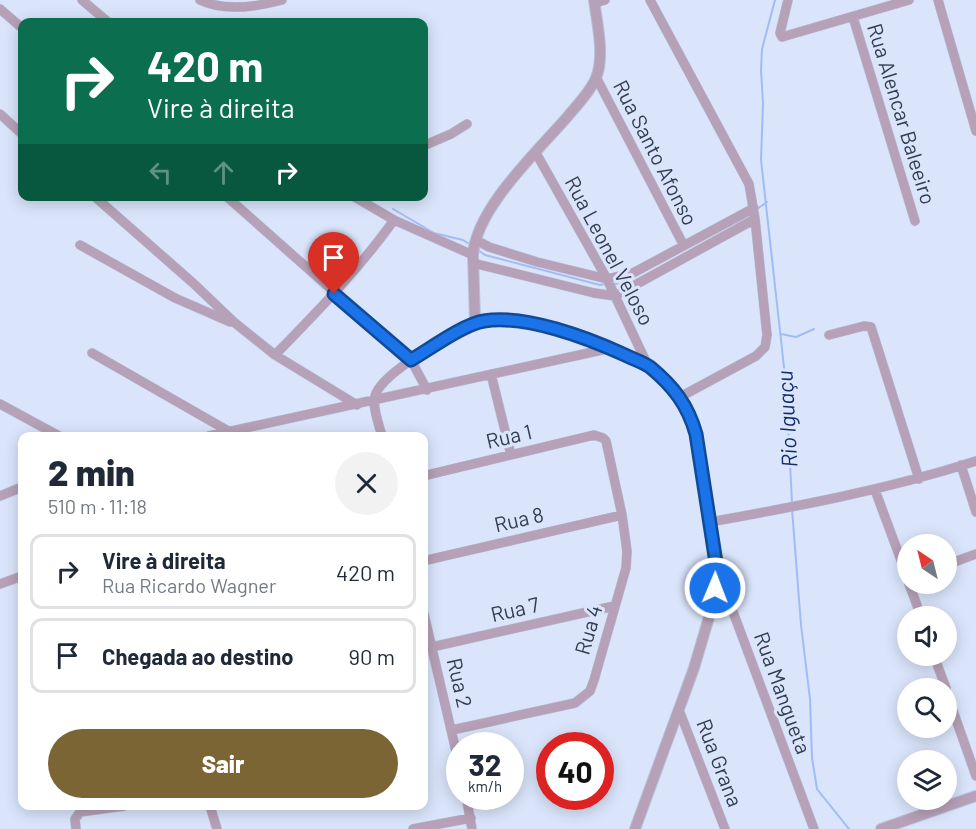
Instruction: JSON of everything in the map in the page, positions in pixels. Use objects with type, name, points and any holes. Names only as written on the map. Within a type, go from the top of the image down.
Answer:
[{"type":"street","points":[[82,0],[103,18]]},
{"type":"street","points":[[200,0],[214,6],[236,8],[282,0]]},
{"type":"street","points":[[650,0],[749,184],[767,335],[765,347],[756,356],[680,397]]},
{"type":"street","points":[[788,0],[780,35],[785,37],[909,0]]},
{"type":"street","points":[[938,0],[976,131]]},
{"type":"street","points":[[475,322],[474,251],[488,213],[507,186],[577,106],[596,77],[599,62],[598,1]]},
{"type":"street","points":[[0,9],[18,25]]},
{"type":"street","name":"Rua Alencar Baleeiro","points":[[853,17],[915,221]]},
{"type":"street","name":"Rua Santo Afonso","points":[[596,77],[683,244]]},
{"type":"street","points":[[0,114],[18,130]]},
{"type":"street","points":[[428,144],[467,124]]},
{"type":"street","name":"Rua Leonel Veloso","points":[[536,153],[611,287],[648,366]]},
{"type":"street","points":[[100,201],[235,323],[275,355],[357,405]]},
{"type":"street","points":[[232,201],[411,360],[426,390]]},
{"type":"street","points":[[362,201],[394,220],[594,293],[611,287],[754,212]]},
{"type":"street","points":[[611,287],[683,244],[754,212]]},
{"type":"street","points":[[275,355],[334,294],[368,255],[394,220]]},
{"type":"street","points":[[80,245],[175,298],[235,323]]},
{"type":"street","points":[[474,251],[489,247],[611,287]]},
{"type":"street","points":[[381,432],[374,402],[375,394],[383,382],[411,360],[475,322],[510,320],[545,327],[611,348],[648,366],[680,397],[696,434],[717,569],[712,607],[694,668],[635,829]]},
{"type":"street","points":[[829,335],[864,326],[871,327],[918,479]]},
{"type":"street","points":[[92,353],[230,432],[611,348]]},
{"type":"street","points":[[491,374],[511,455]]},
{"type":"street","points":[[0,404],[51,432]]},
{"type":"street","name":"Rua 1","points":[[428,475],[594,435],[603,438]]},
{"type":"street","name":"Rua 4","points":[[452,730],[575,703],[585,697],[594,680],[626,568],[627,551],[622,515],[606,441],[603,438]]},
{"type":"street","points":[[710,522],[875,490],[976,460]]},
{"type":"street","points":[[961,465],[976,512]]},
{"type":"street","points":[[0,496],[18,489]]},
{"type":"street","points":[[875,490],[897,549]]},
{"type":"street","name":"Rua 8","points":[[428,560],[622,515]]},
{"type":"street","points":[[957,561],[976,554]]},
{"type":"street","name":"Rua Mangueta","points":[[717,569],[814,829]]},
{"type":"street","points":[[0,584],[18,577]]},
{"type":"street","name":"Rua 7","points":[[428,648],[614,606]]},
{"type":"street","name":"Rua 2","points":[[428,651],[452,730]]},
{"type":"street","name":"Rua Grana","points":[[680,710],[726,829]]},
{"type":"street","points":[[957,722],[976,776]]},
{"type":"street","points":[[881,829],[976,796]]},
{"type":"street","points":[[76,829],[77,814],[92,810]]},
{"type":"street","points":[[211,810],[217,829]]},
{"type":"street","points":[[469,810],[472,829]]},
{"type":"street","points":[[413,829],[471,818]]},
{"type":"waterway","name":"Rio Iguaçu","points":[[775,0],[762,49],[761,160],[786,385],[792,503]]},
{"type":"waterway","points":[[757,209],[767,202]]},
{"type":"waterway","points":[[393,209],[434,233],[463,240],[471,245]]},
{"type":"waterway","points":[[478,250],[485,255],[600,285],[605,284]]},
{"type":"waterway","points":[[614,284],[631,278]]},
{"type":"waterway","points":[[781,334],[796,337],[814,329]]},
{"type":"waterway","name":"Rio Iguaçu","points":[[792,509],[801,625],[810,699],[812,758],[817,789],[849,829]]},
{"type":"route","points":[[334,294],[411,360],[475,322],[510,320],[570,333],[611,348],[648,366],[680,397],[696,434],[717,569],[715,588]]}]
